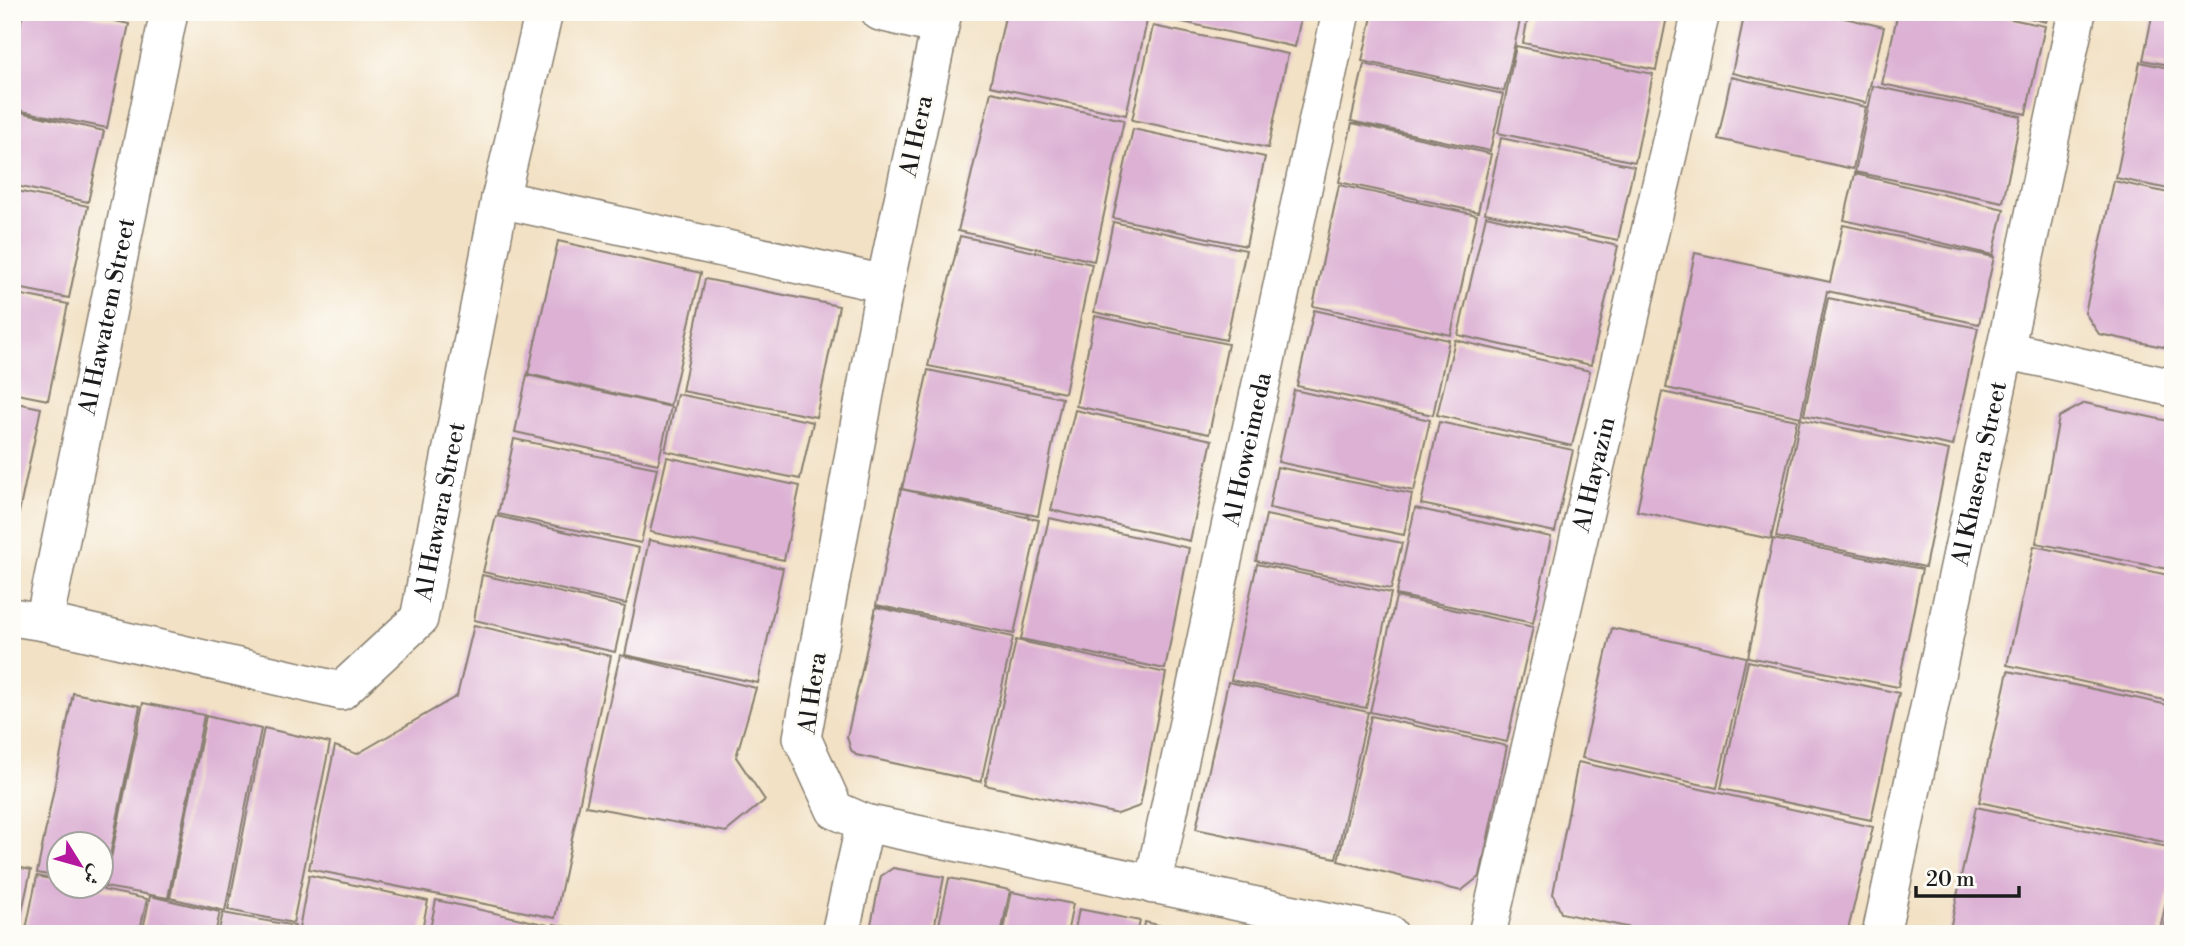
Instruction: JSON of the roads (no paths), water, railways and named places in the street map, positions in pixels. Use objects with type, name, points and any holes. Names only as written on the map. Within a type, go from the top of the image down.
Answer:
[{"type":"street","name":"Al Hawatem Street","points":[[28,620],[169,12]]},
{"type":"street","name":"Al Hawara Street","points":[[28,620],[341,691],[419,619],[500,199],[544,12]]},
{"type":"street","points":[[880,12],[941,19]]},
{"type":"street","name":"Al Howeimeda","points":[[1153,885],[1341,12]]},
{"type":"street","name":"Al Hayazin","points":[[1487,934],[1702,12]]},
{"type":"street","name":"Al Khasera Street","points":[[1881,934],[2077,12]]},
{"type":"street","name":"Al Hera","points":[[941,19],[885,284],[802,738],[835,810],[865,823],[1389,934]]},
{"type":"street","points":[[500,199],[885,284]]},
{"type":"street","points":[[2006,351],[2173,388]]},
{"type":"street","points":[[840,934],[865,823]]}]
